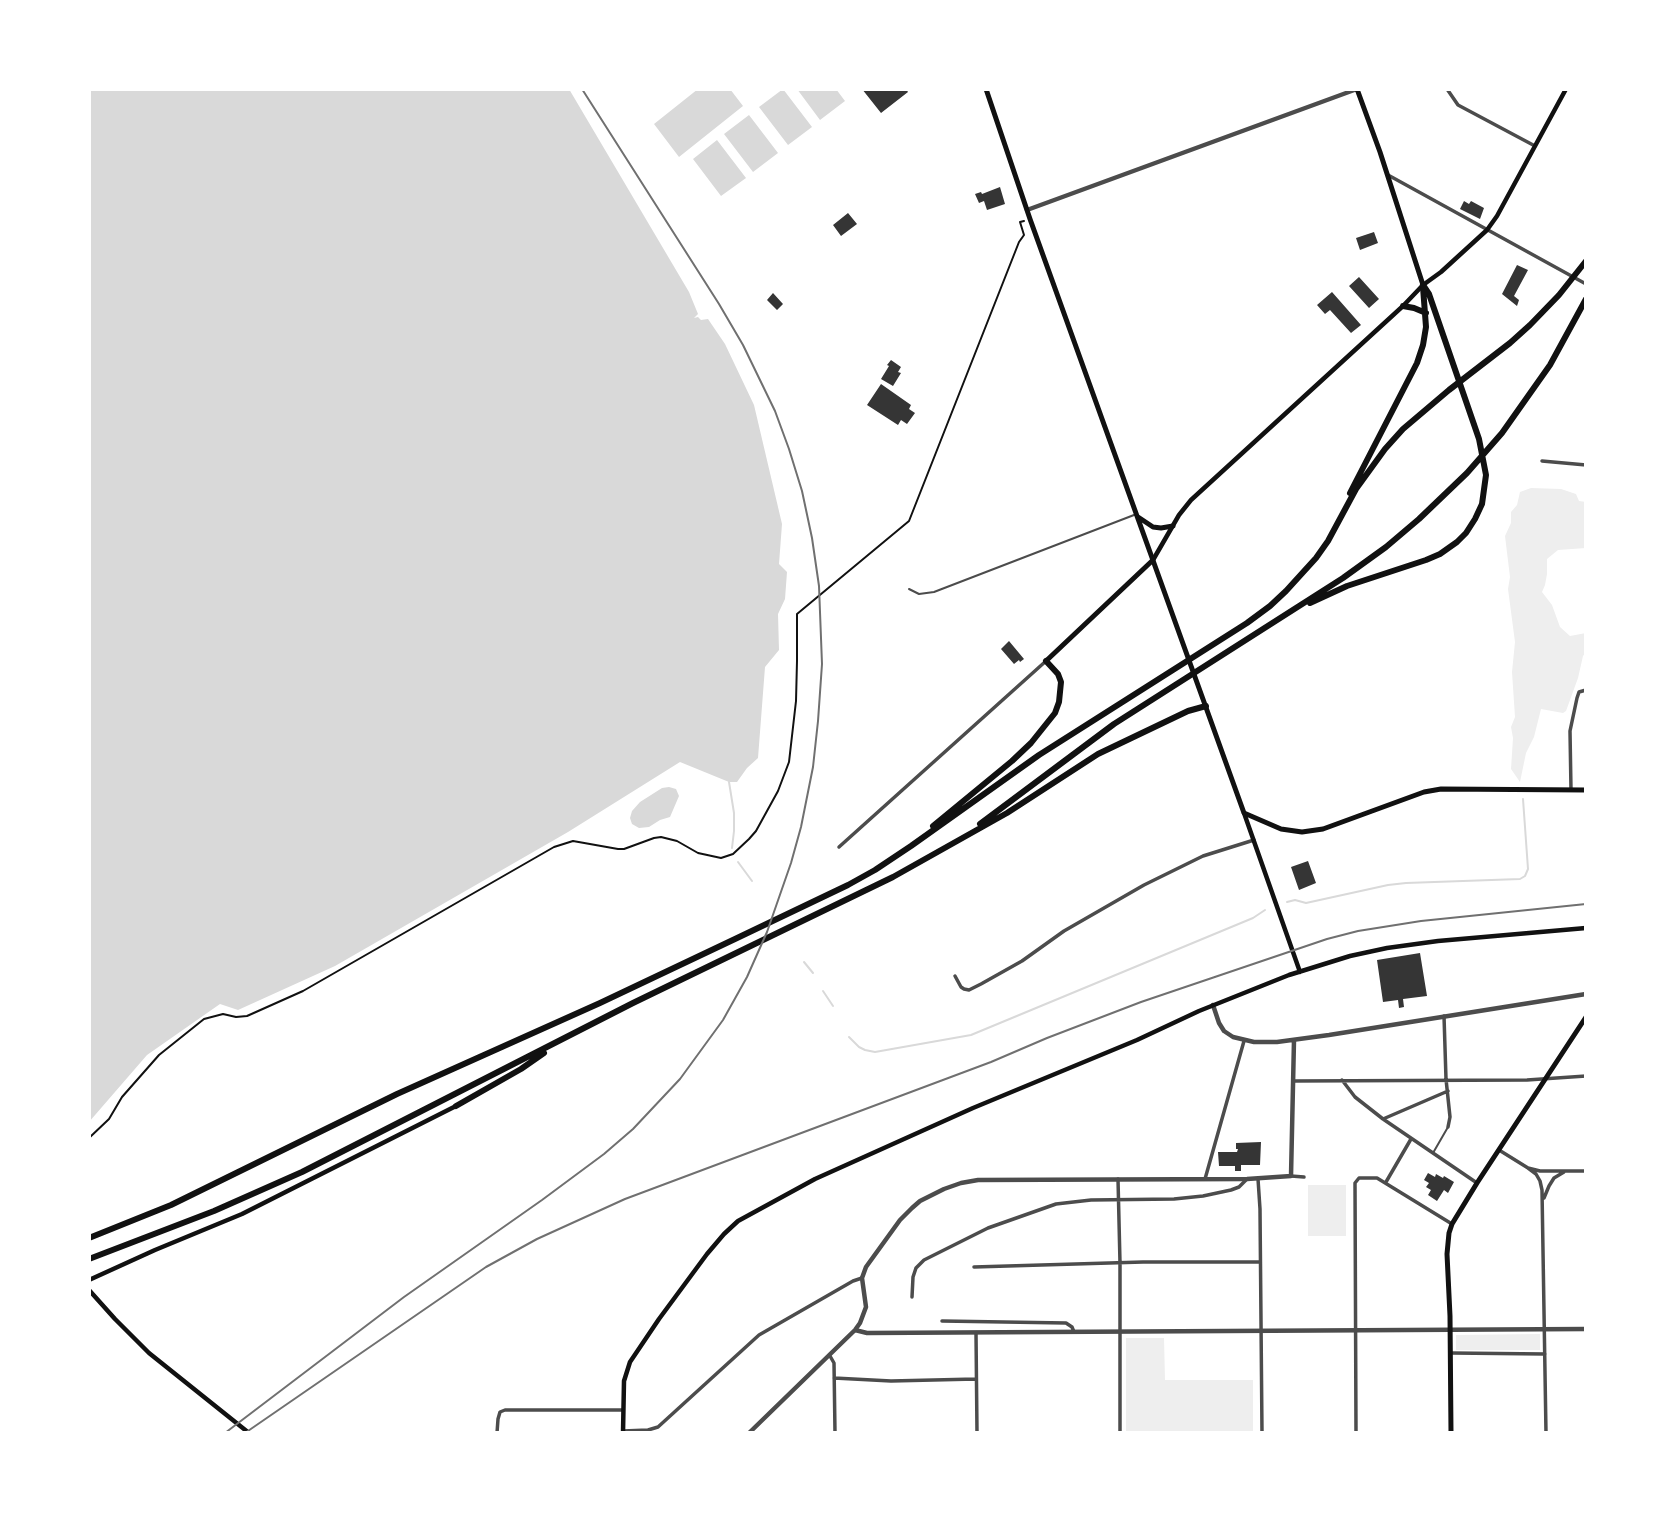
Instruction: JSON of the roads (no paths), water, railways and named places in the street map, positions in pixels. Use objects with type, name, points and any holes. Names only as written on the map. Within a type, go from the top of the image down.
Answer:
[{"type":"highway","points":[[89,1238],[171,1205],[397,1094],[736,939],[874,870],[911,846],[1039,755],[1257,616],[1286,591],[1328,541],[1356,489],[1385,449],[1413,420],[1530,325],[1586,261]]},
{"type":"highway","points":[[1340,517],[1356,478],[1417,363],[1426,327],[1423,285]]},
{"type":"highway","points":[[1290,612],[1347,586],[1440,554],[1466,533],[1482,504],[1486,475],[1479,439],[1429,294],[1423,285]]},
{"type":"highway","points":[[956,842],[1114,724],[1290,612],[1386,547],[1447,493],[1495,441],[1550,365],[1586,299]]},
{"type":"highway","points":[[1403,306],[1426,313]]},
{"type":"highway","points":[[911,846],[1012,761],[1055,713],[1061,682],[1058,674],[1046,661]]},
{"type":"highway","points":[[89,1259],[214,1211],[302,1172],[728,956],[893,877],[1007,813],[1098,754],[1188,711],[1206,706]]},
{"type":"highway","points":[[456,1106],[522,1069],[566,1039]]},
{"type":"main road","points":[[986,89],[1300,972]]},
{"type":"main road","points":[[1357,89],[1423,285]]},
{"type":"main road","points":[[1046,661],[1153,561],[1185,507],[1202,490],[1423,285],[1487,230],[1566,89]]},
{"type":"main road","points":[[1135,514],[1153,527],[1173,526]]},
{"type":"main road","points":[[1244,813],[1282,829],[1302,832],[1323,829],[1424,792],[1440,789],[1586,790]]},
{"type":"main road","points":[[623,1432],[624,1381],[631,1362],[638,1348],[707,1254],[738,1221],[815,1179],[1213,1006],[1300,972],[1350,956],[1387,948],[1586,928]]},
{"type":"main road","points":[[1451,1433],[1447,1241],[1452,1224],[1586,1017]]},
{"type":"main road","points":[[89,1280],[242,1214],[456,1106]]},
{"type":"main road","points":[[89,1290],[135,1340],[249,1433]]},
{"type":"street","points":[[1027,210],[1357,89]]},
{"type":"street","points":[[1447,89],[1458,105],[1535,146]]},
{"type":"street","points":[[1387,174],[1586,284]]},
{"type":"street","points":[[1542,461],[1586,465]]},
{"type":"street","points":[[839,847],[1046,661]]},
{"type":"street","points":[[1571,790],[1569,740],[1577,698],[1583,690]]},
{"type":"street","points":[[955,976],[961,987],[969,990],[1022,961],[1048,941],[1144,884],[1203,856],[1254,840]]},
{"type":"street","points":[[1213,1006],[1224,1031],[1233,1037],[1244,1041],[1277,1042],[1586,994]]},
{"type":"street","points":[[1444,1016],[1450,1117],[1448,1127]]},
{"type":"street","points":[[1291,1176],[1294,1040]]},
{"type":"street","points":[[1205,1179],[1244,1041]]},
{"type":"street","points":[[1293,1081],[1527,1080],[1586,1076]]},
{"type":"street","points":[[1342,1080],[1355,1097],[1383,1119],[1477,1183]]},
{"type":"street","points":[[1383,1119],[1448,1091]]},
{"type":"street","points":[[1386,1182],[1411,1139]]},
{"type":"street","points":[[1499,1150],[1536,1174],[1540,1181],[1543,1200],[1546,1433]]},
{"type":"street","points":[[1528,1168],[1540,1171],[1586,1171]]},
{"type":"street","points":[[1543,1200],[1554,1178],[1566,1171]]},
{"type":"street","points":[[749,1433],[855,1330],[866,1307],[862,1278],[866,1267],[900,1220],[920,1201],[944,1189],[978,1180],[1247,1180],[1304,1177]]},
{"type":"street","points":[[1356,1433],[1354,1186],[1357,1179],[1377,1178],[1386,1182],[1452,1224]]},
{"type":"street","points":[[1258,1179],[1262,1433]]},
{"type":"street","points":[[1118,1180],[1120,1433]]},
{"type":"street","points":[[912,1297],[913,1277],[916,1268],[924,1260],[973,1234],[1056,1204],[1203,1196],[1231,1190],[1247,1180]]},
{"type":"street","points":[[974,1267],[1260,1262]]},
{"type":"street","points":[[623,1432],[658,1427],[759,1335],[850,1282],[862,1278]]},
{"type":"street","points":[[942,1321],[1066,1323],[1074,1332]]},
{"type":"street","points":[[855,1330],[867,1333],[976,1333],[1586,1329]]},
{"type":"street","points":[[976,1333],[977,1433]]},
{"type":"street","points":[[1451,1353],[1545,1353]]},
{"type":"street","points":[[830,1356],[834,1363],[835,1433]]},
{"type":"street","points":[[834,1378],[891,1381],[976,1379]]},
{"type":"street","points":[[497,1433],[500,1412],[505,1410],[622,1410]]},
{"type":"lane","points":[[909,590],[919,594],[934,592],[1135,514]]},
{"type":"lane","points":[[1433,1153],[1448,1127]]},
{"type":"waterway","points":[[729,782],[734,813],[732,848]]},
{"type":"waterway","points":[[1287,902],[1295,900],[1306,903],[1406,883],[1520,879],[1528,869],[1523,799]]},
{"type":"waterway","points":[[738,862],[752,881]]},
{"type":"waterway","points":[[849,1037],[859,1047],[875,1052],[971,1035],[1253,918],[1265,910]]},
{"type":"waterway","points":[[804,962],[813,973]]},
{"type":"waterway","points":[[823,991],[833,1006]]},
{"type":"railway","points":[[225,1433],[404,1297],[604,1154],[633,1129],[680,1079],[723,1020],[747,977],[767,932],[801,827],[813,767],[822,664],[819,586],[802,491],[775,411],[743,345],[582,89]]},
{"type":"railway","points":[[245,1433],[486,1267],[537,1239],[625,1199],[991,1062],[1141,1002],[1327,939],[1421,921],[1586,904]]}]
